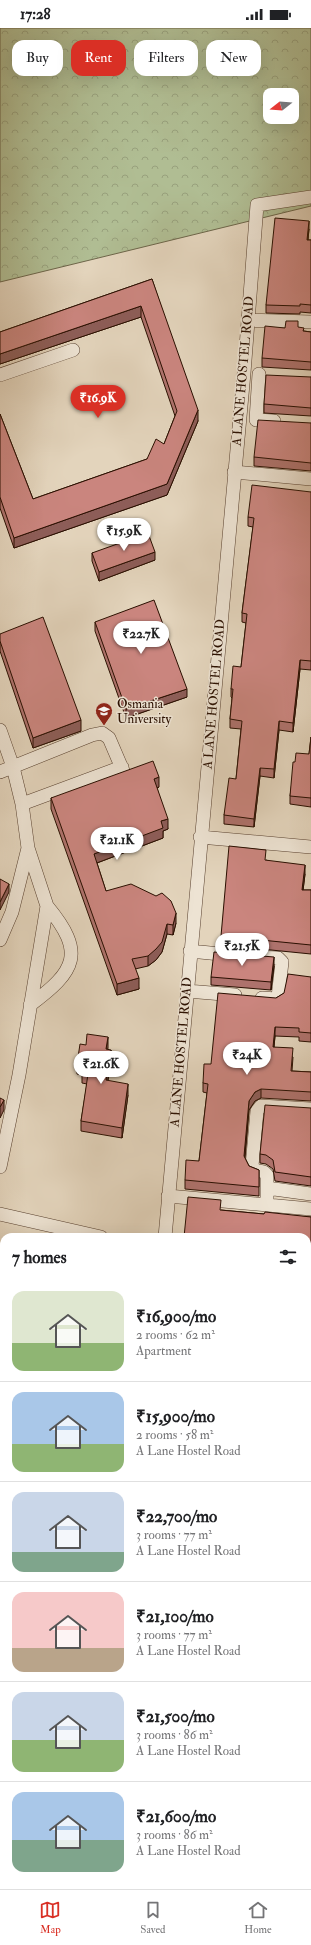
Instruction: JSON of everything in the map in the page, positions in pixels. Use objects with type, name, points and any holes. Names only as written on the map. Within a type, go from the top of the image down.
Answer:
[{"type":"street","name":"A LANE HOSTEL ROAD","points":[[165,1233],[200,837],[244,373],[257,205],[311,197]]},
{"type":"street","points":[[248,320],[310,322]]},
{"type":"street","points":[[0,375],[73,350]]},
{"type":"street","points":[[244,373],[274,375]]},
{"type":"street","points":[[260,374],[256,420],[287,422]]},
{"type":"street","points":[[234,472],[311,479]]},
{"type":"street","points":[[0,730],[13,767],[22,804],[28,848],[47,906],[66,933],[72,953],[68,969],[60,980],[30,1005]]},
{"type":"street","points":[[0,772],[92,735],[102,733],[110,738],[123,770],[22,804]]},
{"type":"street","points":[[200,837],[311,847]]},
{"type":"street","points":[[0,940],[12,912],[28,848]]},
{"type":"street","points":[[0,1167],[19,1075],[47,906]]},
{"type":"street","points":[[187,991],[276,999],[278,997],[282,962],[278,958],[190,951]]},
{"type":"street","points":[[267,1205],[266,1173],[255,1170],[252,1166],[257,1111],[261,1106],[311,1109]]},
{"type":"street","points":[[267,1188],[311,1194]]},
{"type":"street","points":[[168,1196],[311,1210]]},
{"type":"street","points":[[0,1214],[83,1233]]},
{"type":"green space","points":[[0,28],[311,28],[311,206],[0,282]]},
{"type":"building","points":[[275,218],[309,221],[307,240],[311,240],[311,305],[266,305]]},
{"type":"building","points":[[152,279],[198,410],[167,484],[14,538],[0,497],[0,414],[33,499],[147,459],[156,439],[164,444],[177,411],[141,306],[0,354],[0,332]]},
{"type":"building","points":[[286,321],[298,321],[298,327],[304,328],[303,331],[311,332],[311,362],[262,358],[265,326],[285,328]]},
{"type":"building","points":[[266,375],[311,377],[311,408],[264,404]]},
{"type":"building","points":[[258,420],[311,423],[311,463],[254,457]]},
{"type":"building","points":[[252,485],[311,492],[311,661],[300,660],[293,723],[279,721],[274,769],[260,768],[254,819],[224,815],[229,778],[236,779],[242,721],[230,719],[233,689],[231,689],[233,666],[241,667],[247,614],[242,613],[254,518],[248,517]]},
{"type":"building","points":[[148,533],[155,552],[99,572],[92,553]]},
{"type":"building","points":[[154,600],[187,689],[126,709],[95,622]]},
{"type":"building","points":[[43,617],[81,720],[33,738],[0,641],[0,634]]},
{"type":"building","points":[[311,737],[311,798],[290,796],[293,762],[295,762],[296,753],[309,754]]},
{"type":"building","points":[[153,761],[159,777],[154,779],[168,819],[161,821],[163,828],[94,854],[106,891],[131,884],[156,896],[162,893],[171,901],[176,913],[173,925],[167,924],[162,942],[156,949],[148,956],[132,959],[139,978],[117,984],[51,798]]},
{"type":"building","points":[[229,846],[266,850],[265,860],[305,865],[302,890],[311,890],[311,945],[221,936]]},
{"type":"building","points":[[0,879],[9,884],[0,902]]},
{"type":"building","points":[[214,952],[274,957],[271,982],[211,977]]},
{"type":"building","points":[[288,974],[311,977],[311,1033],[299,1032],[299,1028],[275,1027],[273,1047],[293,1048],[291,1071],[311,1072],[311,1092],[261,1089],[255,1092],[249,1101],[244,1156],[249,1166],[259,1170],[259,1187],[185,1180],[186,1160],[199,1161],[208,1084],[203,1083],[204,1064],[211,1064],[218,993],[276,998],[284,993]]},
{"type":"building","points":[[87,1034],[108,1037],[106,1049],[111,1050],[106,1080],[128,1084],[122,1128],[81,1121],[88,1074],[82,1073],[83,1065],[77,1064],[80,1044],[86,1045]]},
{"type":"building","points":[[0,1098],[4,1100],[0,1107]]},
{"type":"building","points":[[265,1105],[311,1108],[311,1177],[275,1172],[273,1160],[266,1155],[260,1154]]},
{"type":"building","points":[[188,1197],[221,1200],[220,1210],[264,1214],[265,1212],[311,1217],[311,1233],[184,1233]]},
{"type":"place","name":"Osmania University","points":[[104,726]]}]
